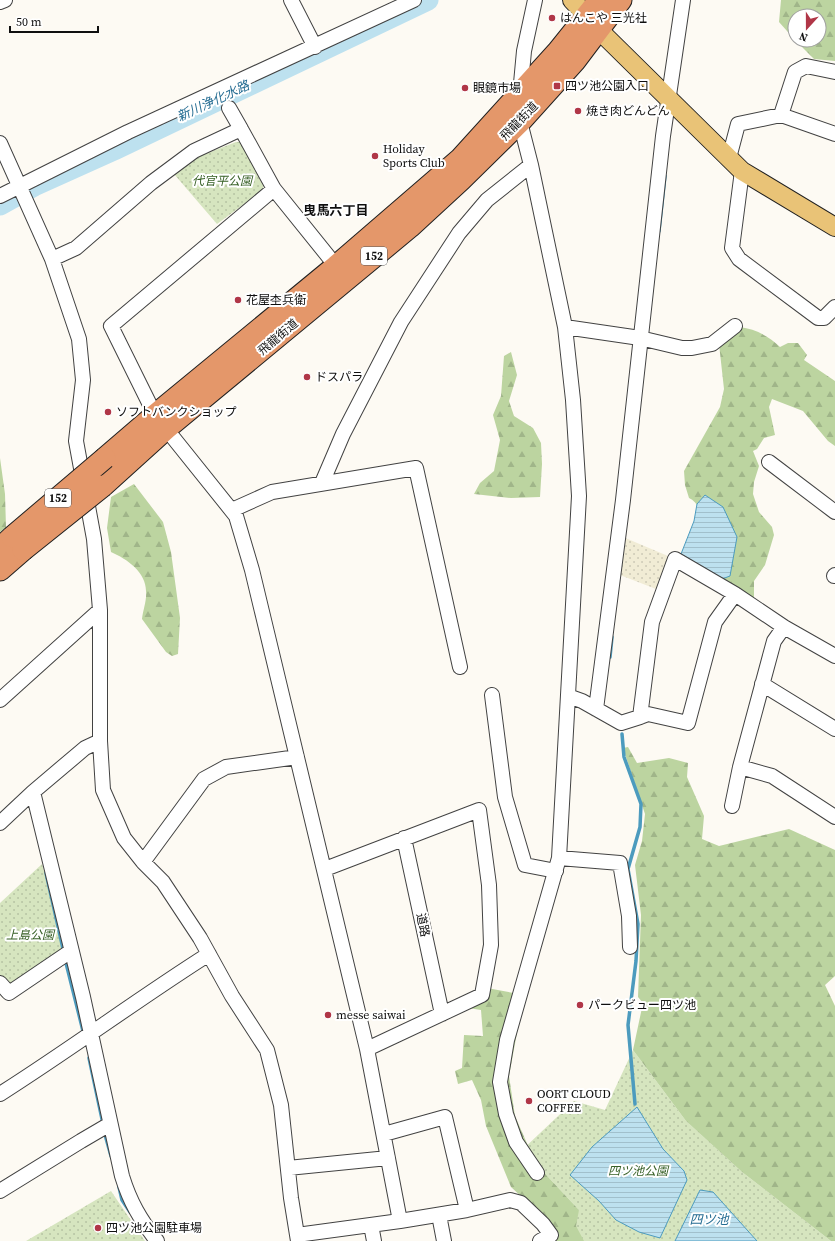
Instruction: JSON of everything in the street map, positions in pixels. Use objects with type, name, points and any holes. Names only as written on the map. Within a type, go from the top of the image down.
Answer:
[{"type":"highway","name":"飛龍街道","points":[[12,545],[103,486],[160,422],[336,266],[460,159],[520,93],[595,16],[621,0]]},
{"type":"highway","name":"飛龍街道","points":[[0,570],[12,545],[105,458],[160,422],[410,227],[520,122],[575,61],[595,16]]},
{"type":"main road","points":[[572,0],[595,16],[606,38],[742,171],[835,227]]},
{"type":"street","points":[[0,2],[5,0]]},
{"type":"street","points":[[292,0],[315,47]]},
{"type":"street","points":[[0,196],[22,192],[128,132],[414,0]]},
{"type":"street","points":[[535,0],[524,50],[520,93],[520,122],[531,165],[565,327],[573,400],[579,496],[557,864],[509,1033],[500,1082],[506,1114],[516,1142],[537,1173]]},
{"type":"street","points":[[596,709],[623,500],[663,136],[670,100],[683,0]]},
{"type":"street","points":[[781,115],[795,72],[806,66],[835,72]]},
{"type":"street","points":[[229,108],[274,188],[336,266]]},
{"type":"street","points":[[729,158],[738,124],[781,115],[835,134]]},
{"type":"street","points":[[52,259],[76,248],[151,183],[194,151],[241,129]]},
{"type":"street","points":[[0,143],[52,259],[79,339],[83,380],[76,441],[94,539],[100,610],[100,741],[103,790],[124,838],[163,882],[209,954],[232,996],[267,1050],[281,1105],[297,1238],[439,1215],[510,1200],[521,1203],[543,1224],[551,1235],[540,1241]]},
{"type":"street","points":[[322,483],[343,434],[401,322],[459,233],[487,200],[531,165]]},
{"type":"street","points":[[742,171],[732,248],[735,254],[739,259],[818,318],[824,318],[835,307]]},
{"type":"street","points":[[274,188],[111,326],[160,422],[236,516],[252,570],[367,1049],[400,1221]]},
{"type":"street","points":[[565,327],[640,338],[682,348],[692,348],[712,344],[734,326]]},
{"type":"street","points":[[769,462],[835,512]]},
{"type":"street","points":[[232,510],[272,492],[416,468],[460,667]]},
{"type":"street","points":[[640,717],[652,622],[675,559],[735,594],[784,627],[835,656]]},
{"type":"street","points":[[568,696],[621,723],[648,714],[688,723],[716,622],[735,594]]},
{"type":"street","points":[[0,700],[100,610]]},
{"type":"street","points":[[732,806],[740,767],[774,641],[784,627]]},
{"type":"street","points":[[762,684],[835,729]]},
{"type":"street","points":[[492,695],[505,797],[525,865],[620,863],[629,916],[630,947]]},
{"type":"street","points":[[0,822],[85,748],[100,741]]},
{"type":"street","points":[[144,862],[204,779],[226,767],[297,756]]},
{"type":"street","points":[[740,767],[772,776],[835,817]]},
{"type":"street","points":[[33,792],[66,955],[106,1127],[129,1198],[138,1216],[157,1241]]},
{"type":"street","points":[[325,869],[479,810],[489,885],[491,945],[482,995],[367,1049]]},
{"type":"street","name":"道路","points":[[404,838],[442,1014]]},
{"type":"street","points":[[0,1094],[86,1037],[157,986],[209,954]]},
{"type":"street","points":[[3,992],[66,955]]},
{"type":"street","points":[[384,1134],[445,1117],[467,1210]]},
{"type":"street","points":[[0,1191],[106,1127]]},
{"type":"street","points":[[288,1168],[388,1158]]},
{"type":"street","points":[[439,1215],[444,1241]]},
{"type":"street","points":[[371,1225],[374,1241]]},
{"type":"shaded area","points":[[623,537],[668,556],[656,589],[620,575]]},
{"type":"green space","points":[[781,0],[835,0],[835,61],[814,59],[803,48],[827,48],[827,8],[787,8],[787,31],[779,22]]},
{"type":"green space","name":"代官平公園","points":[[236,142],[242,142],[264,183],[263,190],[217,224],[174,174],[195,158]]},
{"type":"green space","points":[[740,327],[751,329],[762,334],[780,347],[788,343],[798,343],[807,355],[804,360],[835,381],[835,446],[828,441],[803,411],[772,399],[769,407],[775,435],[764,438],[757,449],[753,451],[759,466],[754,482],[753,494],[759,512],[772,527],[774,535],[765,565],[754,581],[754,598],[719,581],[706,523],[696,503],[689,498],[685,485],[684,471],[720,407],[724,389],[719,344]]},
{"type":"green space","points":[[511,352],[517,375],[509,401],[514,416],[533,428],[541,443],[542,464],[540,497],[511,498],[474,494],[480,483],[494,471],[500,440],[493,415],[501,396],[504,356]]},
{"type":"green space","points":[[0,458],[5,494],[6,527],[0,532]]},
{"type":"green space","points":[[134,484],[163,522],[171,552],[180,618],[178,654],[172,656],[166,652],[142,619],[146,594],[143,578],[129,562],[111,552],[107,528],[111,497]]},
{"type":"green space","points":[[628,747],[637,763],[669,758],[688,763],[687,777],[704,816],[702,839],[719,846],[789,829],[835,850],[835,976],[825,985],[835,1006],[835,1241],[831,1241],[742,1172],[686,1121],[633,1050],[643,1003],[638,997],[641,915],[635,865],[642,841],[645,814],[623,748]]},
{"type":"green space","name":"上島公園","points":[[42,864],[65,948],[14,986],[7,984],[0,976],[0,903]]},
{"type":"green space","points":[[487,988],[524,995],[509,1076],[515,1116],[536,1164],[579,1210],[576,1226],[584,1241],[557,1241],[548,1237],[525,1200],[511,1187],[486,1126],[481,1100],[472,1080],[458,1084],[455,1071],[462,1068],[464,1035],[483,1036],[481,1010],[468,1008],[485,1001]]},
{"type":"green space","name":"四ツ池公園","points":[[633,1050],[686,1121],[742,1172],[831,1241],[556,1241],[579,1210],[536,1164],[521,1151],[574,1101],[605,1110]]},
{"type":"green space","points":[[111,1191],[145,1241],[26,1241]]},
{"type":"water","points":[[705,495],[723,507],[737,537],[730,576],[722,579],[681,554],[694,521],[697,504]]},
{"type":"water","name":"四ツ池","points":[[637,1107],[663,1149],[684,1171],[687,1180],[660,1238],[639,1232],[616,1220],[599,1201],[570,1175],[592,1147]]},
{"type":"water","name":"四ツ池","points":[[700,1190],[713,1192],[757,1241],[675,1241]]},
{"type":"waterway","name":"新川浄化水路","points":[[0,205],[34,186],[114,150],[428,0]]},
{"type":"waterway","points":[[659,231],[665,176]]},
{"type":"waterway","points":[[610,657],[612,637]]},
{"type":"waterway","points":[[622,734],[624,757],[641,804],[640,827],[628,869],[638,924],[636,961],[628,1025],[635,1104]]},
{"type":"waterway","points":[[46,873],[64,953]]},
{"type":"waterway","points":[[65,959],[84,1035]]},
{"type":"waterway","points":[[89,1058],[103,1124]]},
{"type":"waterway","points":[[104,1131],[111,1156]]},
{"type":"waterway","points":[[119,1187],[122,1200],[130,1212]]},
{"type":"place","name":"はんこや 三光社","points":[[552,18]]},
{"type":"place","name":"四ツ池公園入口","points":[[557,86]]},
{"type":"place","name":"眼鏡市場","points":[[465,88]]},
{"type":"place","name":"焼き肉どんどん","points":[[578,111]]},
{"type":"place","name":"Holiday Sports Club","points":[[375,156]]},
{"type":"place","name":"花屋杢兵衛","points":[[238,300]]},
{"type":"place","name":"ドスパラ","points":[[307,377]]},
{"type":"place","name":"ソフトバンクショップ","points":[[108,412]]},
{"type":"place","name":"パークビュー四ツ池","points":[[580,1005]]},
{"type":"place","name":"messe saiwai","points":[[328,1015]]},
{"type":"place","name":"OORT CLOUD COFFEE","points":[[529,1101]]},
{"type":"place","name":"四ツ池公園駐車場","points":[[98,1228]]},
{"type":"district","name":"曳馬六丁目","points":[[336,210]]}]
